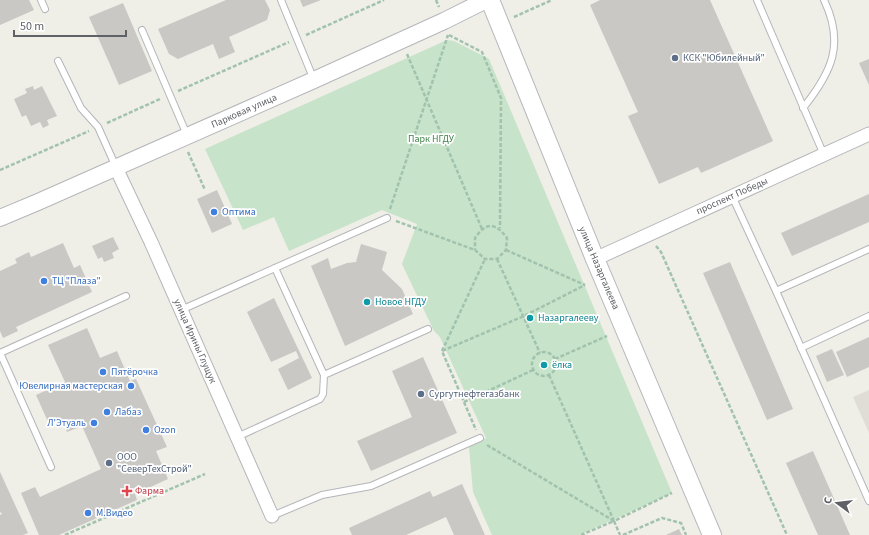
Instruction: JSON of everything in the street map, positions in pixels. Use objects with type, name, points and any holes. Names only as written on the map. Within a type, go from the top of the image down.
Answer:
[{"type":"main road","name":"улица Назаргалеева","points":[[490,0],[595,258],[712,535]]},
{"type":"street","name":"Парковая улица","points":[[0,218],[314,80],[444,21],[486,0]]},
{"type":"street","name":"проспект Победы","points":[[595,258],[869,134]]},
{"type":"street","name":"улица Ирины Глущук","points":[[116,168],[181,310],[272,516]]},
{"type":"lane","points":[[41,0],[45,9]]},
{"type":"lane","points":[[281,0],[314,80]]},
{"type":"lane","points":[[757,0],[824,155]]},
{"type":"lane","points":[[803,108],[818,89],[832,60],[834,30],[830,14],[824,0]]},
{"type":"lane","points":[[142,30],[187,136]]},
{"type":"lane","points":[[58,61],[81,108],[98,127],[116,168]]},
{"type":"lane","points":[[732,196],[776,291],[869,501]]},
{"type":"lane","points":[[181,310],[387,218]]},
{"type":"lane","points":[[776,291],[869,248]]},
{"type":"lane","points":[[237,437],[320,399],[323,394],[324,375],[275,268]]},
{"type":"lane","points":[[51,466],[0,353],[126,296]]},
{"type":"lane","points":[[801,348],[869,316]]},
{"type":"lane","points":[[324,375],[428,329]]},
{"type":"lane","points":[[272,516],[322,495],[371,486],[480,438]]},
{"type":"path","points":[[0,170],[384,0]]},
{"type":"path","points":[[436,0],[438,7]]},
{"type":"path","points":[[514,17],[552,0]]},
{"type":"path","points":[[441,38],[448,35],[482,52],[501,98],[500,228],[507,238],[506,250],[497,259],[484,259],[476,250],[387,218],[448,35]]},
{"type":"path","points":[[407,53],[482,229]]},
{"type":"path","points":[[476,250],[474,238],[482,229],[491,226],[500,228]]},
{"type":"path","points":[[648,234],[661,252],[787,535]]},
{"type":"path","points":[[442,351],[524,316],[585,285],[506,250]]},
{"type":"path","points":[[484,259],[442,351],[481,441],[614,521]]},
{"type":"path","points":[[497,259],[540,353]]},
{"type":"path","points":[[555,359],[607,336]]},
{"type":"path","points":[[540,353],[549,353],[555,359],[556,368],[549,375],[539,375],[533,370],[533,360],[540,353]]},
{"type":"path","points":[[464,402],[533,370]]},
{"type":"path","points":[[549,375],[614,521],[622,535],[662,518],[681,523],[686,535]]},
{"type":"path","points":[[65,535],[205,474]]},
{"type":"path","points":[[581,535],[672,493]]},
{"type":"shaded area","points":[[869,390],[869,433],[853,397]]},
{"type":"green space","name":"Парк НГДУ","points":[[447,40],[454,41],[489,59],[672,493],[579,535],[492,535],[473,492],[469,447],[486,438],[440,337],[434,331],[402,264],[417,224],[382,210],[289,251],[274,217],[243,230],[205,149]]},
{"type":"building","points":[[0,0],[29,0],[34,10],[0,25]]},
{"type":"building","points":[[226,0],[265,0],[270,10],[267,20],[229,37],[235,52],[219,59],[213,44],[178,59],[169,54],[158,29]]},
{"type":"building","points":[[300,0],[321,0],[303,7]]},
{"type":"building","name":"КСК \"Юбилейный\"","points":[[600,0],[710,0],[773,141],[701,173],[698,167],[659,184],[628,116],[638,112],[590,5]]},
{"type":"building","points":[[123,3],[152,71],[119,85],[89,17]]},
{"type":"building","points":[[869,59],[869,85],[859,63]]},
{"type":"building","points":[[33,86],[34,90],[42,86],[57,116],[47,120],[49,125],[43,128],[40,122],[31,126],[26,115],[22,117],[14,99],[27,93],[25,89]]},
{"type":"building","name":"Оптима","points":[[217,190],[232,224],[212,233],[197,199]]},
{"type":"building","points":[[869,194],[869,222],[792,256],[781,233]]},
{"type":"building","points":[[113,237],[119,249],[112,253],[114,258],[104,262],[102,257],[98,259],[92,246]]},
{"type":"building","name":"ТЦ \"Плаза\"","points":[[63,243],[74,268],[80,265],[92,292],[16,327],[18,331],[3,338],[0,331],[0,271],[17,263],[15,259],[29,252],[31,257]]},
{"type":"building","name":"Новое НГДУ","points":[[361,244],[387,252],[382,270],[402,289],[413,314],[345,346],[311,266],[328,258],[331,269],[347,263],[356,262]]},
{"type":"building","points":[[730,262],[793,409],[767,420],[703,273]]},
{"type":"building","points":[[274,298],[312,378],[288,390],[278,369],[299,358],[296,351],[271,362],[247,312]]},
{"type":"building","points":[[87,328],[100,358],[117,351],[130,381],[136,379],[167,447],[156,451],[168,479],[135,494],[137,500],[59,535],[39,535],[21,493],[35,487],[40,497],[101,469],[82,426],[67,432],[61,419],[49,424],[36,395],[65,382],[48,345]]},
{"type":"building","points":[[869,337],[869,367],[847,377],[836,352]]},
{"type":"building","points":[[832,349],[844,375],[827,382],[816,356]]},
{"type":"building","name":"Сургутнефтегазбанк","points":[[423,357],[457,433],[371,471],[357,441],[412,417],[392,371]]},
{"type":"building","points":[[813,451],[850,535],[818,535],[786,463]]},
{"type":"building","points":[[0,472],[28,533],[23,535],[0,535],[0,515],[2,514],[1,512],[0,513]]},
{"type":"building","points":[[462,484],[485,535],[454,535],[446,517],[406,535],[352,535],[349,528],[430,491],[433,497]]},
{"type":"building","points":[[679,529],[682,535],[666,535]]},
{"type":"place","name":"КСК \"Юбилейный\"","points":[[675,58]]},
{"type":"place","name":"Оптима","points":[[214,212]]},
{"type":"place","name":"ТЦ \"Плаза\"","points":[[44,281]]},
{"type":"place","name":"Новое НГДУ","points":[[367,302]]},
{"type":"place","name":"Назаргалееву","points":[[530,318]]},
{"type":"place","name":"ёлка","points":[[544,365]]},
{"type":"place","name":"Пятёрочка","points":[[103,372]]},
{"type":"place","name":"Ювелирная мастерская","points":[[131,386]]},
{"type":"place","name":"Сургутнефтегазбанк","points":[[421,394]]},
{"type":"place","name":"Лабаз","points":[[107,412]]},
{"type":"place","name":"Л'Этуаль","points":[[94,423]]},
{"type":"place","name":"Ozon","points":[[146,430]]},
{"type":"place","name":"ООО \"СеверТехСтрой\"","points":[[109,463]]},
{"type":"place","name":"Фарма","points":[[127,491]]},
{"type":"place","name":"М.Видео","points":[[88,513]]}]
